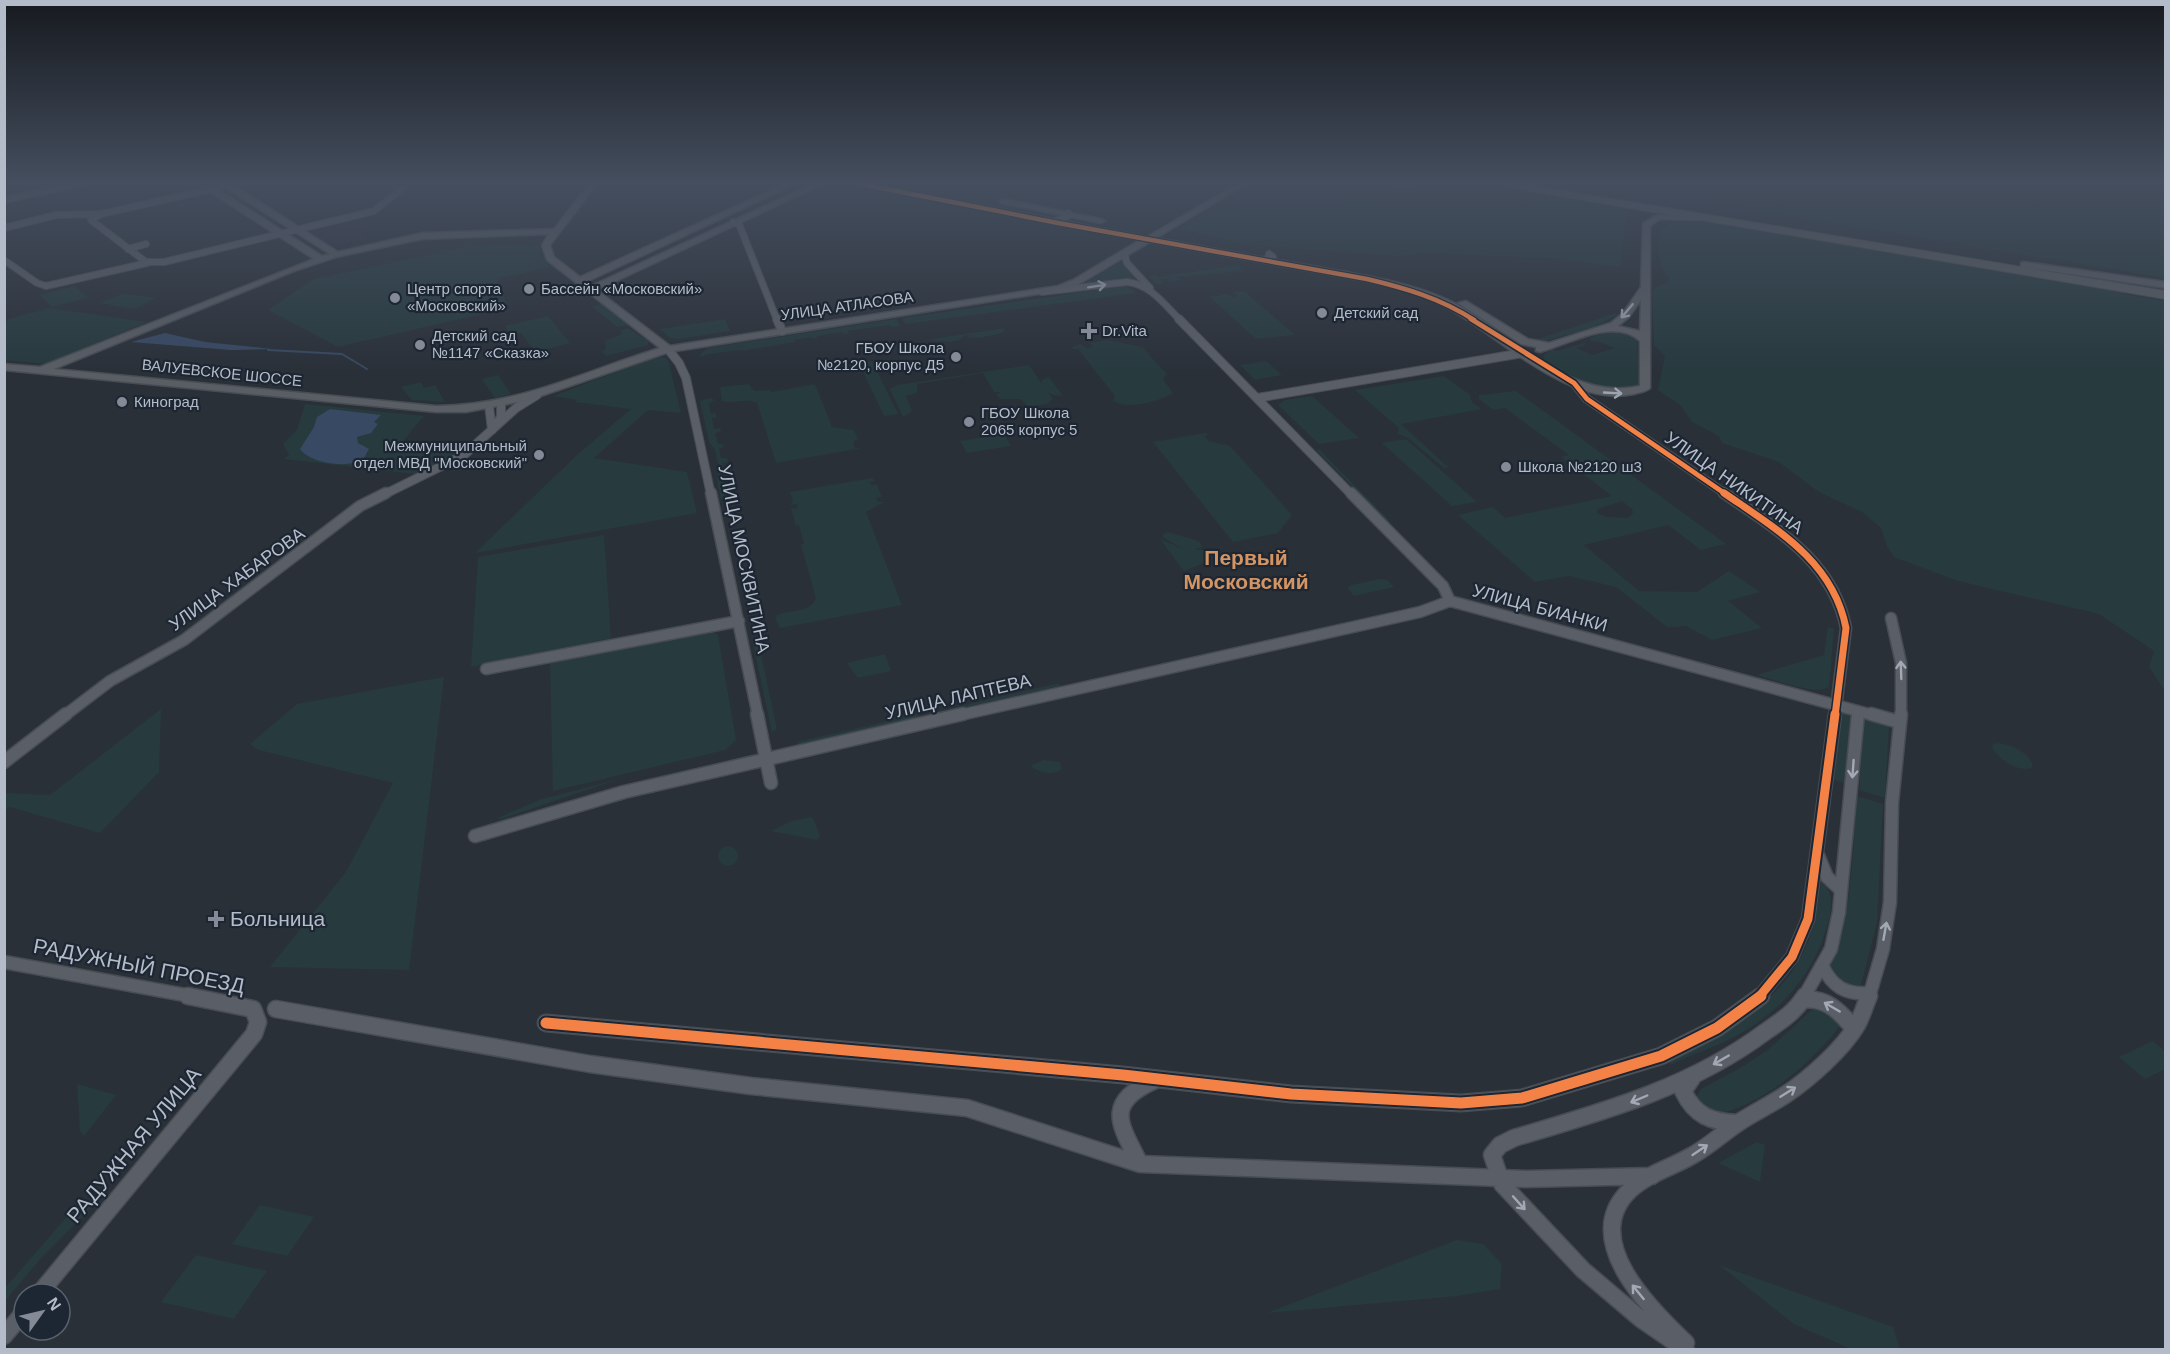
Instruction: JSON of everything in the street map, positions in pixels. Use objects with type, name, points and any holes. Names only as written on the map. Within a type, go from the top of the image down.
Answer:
[{"type":"highway","points":[[1879,246],[2166,295]]},
{"type":"highway","points":[[1911,246],[2166,287]]},
{"type":"street","points":[[124,246],[147,263]]},
{"type":"street","points":[[128,249],[138,246]]},
{"type":"street","points":[[4,260],[37,283],[46,286],[147,263],[175,261],[233,246]]},
{"type":"street","points":[[300,246],[320,259]]},
{"type":"street","points":[[324,246],[334,252],[334,255]]},
{"type":"street","points":[[41,370],[320,259],[375,246]]},
{"type":"street","points":[[548,246],[550,258],[668,349]]},
{"type":"street","points":[[579,281],[655,246]]},
{"type":"street","points":[[590,290],[682,246]]},
{"type":"street","points":[[747,246],[782,331]]},
{"type":"street","name":"УЛИЦА АТЛАСОВА","points":[[436,409],[489,406],[537,395],[611,366],[668,349],[1042,292],[1071,284],[1137,246]]},
{"type":"street","name":"УЛИЦА НИКИТИНА","points":[[546,1023],[1159,1079],[1291,1094],[1461,1103],[1522,1098],[1661,1056],[1717,1028],[1763,994],[1792,957],[1808,919],[1846,628],[1844,614],[1834,588],[1820,568],[1787,536],[1587,399],[1574,383],[1542,363],[1472,307],[1422,285],[1370,272],[1197,246]]},
{"type":"street","name":"УЛИЦА НИКИТИНА","points":[[1221,246],[1412,290],[1452,306],[1510,345],[1524,347]]},
{"type":"street","points":[[1574,383],[1605,393],[1628,394],[1646,388],[1645,246]]},
{"type":"street","name":"УЛИЦА БИАНКИ","points":[[1124,253],[1128,263],[1149,286],[1150,291]]},
{"type":"street","name":"УЛИЦА БИАНКИ","points":[[1042,292],[1127,282],[1137,283],[1150,291],[1438,582],[1450,601],[1899,722]]},
{"type":"street","points":[[1257,398],[1503,357],[1524,347],[1549,346],[1606,329],[1626,315],[1644,289]]},
{"type":"street","points":[[1606,329],[1629,330],[1640,334],[1644,339]]},
{"type":"street","points":[[1503,357],[1510,351],[1510,345]]},
{"type":"street","points":[[1503,357],[1542,363],[1542,354],[1549,346]]},
{"type":"street","name":"УЛИЦА МОСКВИТИНА","points":[[668,349],[687,378],[771,783]]},
{"type":"street","name":"ВАЛУЕВСКОЕ ШОССЕ","points":[[4,367],[436,409]]},
{"type":"street","name":"УЛИЦА ХАБАРОВА","points":[[4,762],[110,681],[184,640],[212,620],[360,506],[464,454],[516,408],[537,395]]},
{"type":"street","points":[[492,431],[501,417],[501,404]]},
{"type":"street","points":[[489,406],[492,431]]},
{"type":"street","name":"УЛИЦА ЛАПТЕВА","points":[[475,836],[624,792],[1308,638],[1428,610],[1450,601]]},
{"type":"street","points":[[1693,1350],[1658,1317],[1625,1275],[1611,1237],[1613,1218],[1618,1204],[1629,1190],[1695,1154],[1738,1123],[1797,1087],[1854,1029],[1870,993],[1881,953],[1890,905],[1892,803],[1901,668],[1898,640],[1891,618]]},
{"type":"street","points":[[486,669],[739,621]]},
{"type":"street","points":[[1686,1350],[1642,1320],[1583,1270],[1549,1236],[1502,1184],[1492,1155],[1500,1145],[1514,1138],[1625,1105],[1693,1077],[1751,1043],[1797,1009],[1831,949],[1839,912],[1858,711]]},
{"type":"street","points":[[1816,849],[1827,877],[1841,890]]},
{"type":"street","name":"РАДУЖНЫЙ ПРОЕЗД","points":[[4,962],[244,1006],[253,1009],[258,1021]]},
{"type":"street","points":[[1822,965],[1827,979],[1842,991],[1857,994],[1870,993]]},
{"type":"street","points":[[1802,1000],[1811,998],[1828,1003],[1842,1012],[1854,1029]]},
{"type":"street","points":[[276,1009],[590,1064],[751,1086],[967,1108],[1140,1164],[1527,1179],[1652,1176]]},
{"type":"street","name":"РАДУЖНАЯ УЛИЦА","points":[[49,1282],[249,1042],[257,1030],[258,1021]]},
{"type":"street","points":[[1693,1077],[1683,1091],[1689,1107],[1716,1123],[1738,1123]]},
{"type":"street","points":[[1140,1164],[1125,1135],[1119,1117],[1123,1100],[1134,1088],[1159,1079]]},
{"type":"green space","name":"Центр спорта «Московский»","points":[[471,246],[540,246],[539,253],[550,267],[497,279],[508,308],[338,347],[268,310],[314,279]]},
{"type":"green space","points":[[1273,246],[1623,246],[1620,267],[1549,258],[1425,253],[1399,256]]},
{"type":"green space","points":[[1658,246],[1861,246],[2129,291],[2123,294],[2165,301],[2165,691],[2149,667],[2154,651],[2099,614],[1958,581],[1894,557],[1887,546],[1881,528],[1862,512],[1819,492],[1779,462],[1722,443],[1719,436],[1692,422],[1680,405],[1658,390],[1665,356],[1654,345],[1652,293],[1656,287],[1667,283],[1669,278],[1662,266]]},
{"type":"green space","points":[[1972,246],[2165,246],[2165,278]]},
{"type":"green space","points":[[1121,262],[1137,278],[1081,285]]},
{"type":"green space","points":[[1237,265],[1244,271],[1176,277],[1182,280],[1169,282],[1169,278],[1158,279],[1164,283],[1157,284],[1148,276],[1159,277]]},
{"type":"green space","points":[[75,286],[87,298],[52,307],[40,295]]},
{"type":"green space","points":[[1126,286],[1136,293],[906,324],[902,318]]},
{"type":"green space","points":[[1234,292],[1245,292],[1295,335],[1256,339],[1210,297],[1228,294],[1232,297],[1237,296]]},
{"type":"green space","points":[[122,294],[156,298],[134,309],[100,303]]},
{"type":"green space","points":[[604,303],[629,325],[617,327],[592,307]]},
{"type":"green space","points":[[50,308],[147,322],[46,364],[5,360],[5,328],[8,319]]},
{"type":"green space","points":[[1618,314],[1591,328],[1538,343],[1532,341]]},
{"type":"green space","points":[[548,316],[570,343],[535,352],[521,333],[511,335],[505,326]]},
{"type":"green space","points":[[725,319],[730,331],[679,339],[670,338],[660,329]]},
{"type":"green space","points":[[896,319],[900,326],[891,327],[890,325],[848,331],[849,333],[843,334],[842,332],[741,351],[698,356],[708,348]]},
{"type":"green space","points":[[628,328],[648,341],[648,345],[606,356],[602,352],[606,348],[605,341],[622,334],[620,331]]},
{"type":"green space","points":[[1005,328],[1004,332],[995,335],[968,338],[969,336],[966,335],[950,342],[925,340]]},
{"type":"green space","points":[[1615,330],[1637,337],[1639,384],[1629,389],[1604,389],[1590,385],[1563,372],[1544,359],[1544,355],[1552,349],[1557,351],[1584,343],[1587,344],[1577,348],[1592,355],[1615,348],[1597,341],[1593,342],[1589,338]]},
{"type":"green space","points":[[1107,340],[1142,347],[1167,374],[1163,379],[1173,393],[1152,402],[1133,405],[1125,405],[1113,400],[1115,396],[1078,349],[1072,347],[1081,344],[1086,348],[1093,347],[1090,343]]},
{"type":"green space","points":[[666,358],[669,363],[681,413],[648,410],[594,458],[687,472],[697,513],[475,553],[577,455],[631,409],[575,402],[577,400],[553,396],[645,361]]},
{"type":"green space","points":[[872,361],[898,414],[884,416],[859,363]]},
{"type":"green space","points":[[1266,361],[1282,375],[1255,380],[1240,365]]},
{"type":"green space","points":[[1029,365],[1042,384],[1042,380],[1049,377],[1063,396],[1048,392],[1053,399],[1047,404],[1029,407],[1021,399],[1001,399],[996,395],[1001,392],[994,392],[983,373],[917,384],[917,393],[906,396],[912,411],[903,417],[890,389],[897,385]]},
{"type":"green space","points":[[498,375],[511,394],[495,398],[482,379]]},
{"type":"green space","points":[[1444,376],[1469,394],[1472,402],[1482,409],[1401,424],[1448,467],[1444,468],[1408,438],[1398,434],[1399,428],[1355,390]]},
{"type":"green space","points":[[421,382],[424,388],[435,385],[445,402],[412,400],[401,387]]},
{"type":"green space","points":[[749,384],[754,391],[770,390],[771,392],[815,384],[832,427],[854,430],[858,439],[853,442],[855,448],[862,448],[776,463],[757,403],[722,401],[720,387]]},
{"type":"green space","points":[[1516,391],[1726,544],[1701,550],[1668,525],[1584,545],[1639,591],[1697,592],[1729,571],[1760,592],[1728,601],[1762,628],[1712,640],[1686,626],[1667,627],[1616,587],[1569,576],[1535,582],[1458,515],[1493,507],[1505,518],[1612,496],[1561,457],[1569,455],[1505,408],[1493,410],[1479,399],[1479,395]],"holes":[[[1622,501],[1632,509],[1633,513],[1628,518],[1606,517],[1597,513],[1598,509]]]},
{"type":"green space","points":[[1312,396],[1359,438],[1319,444],[1278,405],[1285,400]]},
{"type":"green space","points":[[710,398],[715,400],[709,403],[711,414],[716,413],[717,417],[712,418],[714,429],[720,428],[721,432],[715,433],[718,444],[723,444],[724,447],[719,449],[721,458],[727,458],[728,462],[722,463],[724,473],[730,473],[731,476],[725,478],[729,498],[721,499],[717,481],[719,468],[715,450],[709,442],[700,401]]},
{"type":"green space","points":[[305,404],[424,416],[399,446],[467,447],[415,474],[284,459],[289,455],[283,444],[297,430]]},
{"type":"green space","points":[[1206,433],[1208,435],[1204,436],[1209,441],[1230,446],[1292,515],[1278,533],[1233,542],[1153,442]]},
{"type":"green space","points":[[1004,434],[1011,446],[967,453],[960,441]]},
{"type":"green space","points":[[1406,439],[1477,502],[1452,506],[1382,443]]},
{"type":"green space","points":[[1319,449],[1390,521],[1384,519],[1316,450]]},
{"type":"green space","points":[[872,478],[875,481],[870,482],[871,485],[877,485],[882,497],[876,498],[878,502],[884,502],[866,512],[902,605],[780,628],[775,618],[777,615],[805,609],[816,598],[801,545],[804,544],[799,525],[796,525],[791,509],[798,508],[797,504],[790,505],[793,502],[790,492]]},
{"type":"green space","points":[[1167,532],[1199,541],[1202,547],[1195,549],[1203,550],[1214,556],[1210,561],[1184,571],[1160,539],[1183,549],[1164,538],[1163,535]]},
{"type":"green space","points":[[604,535],[611,638],[471,667],[478,557]]},
{"type":"green space","points":[[1381,579],[1387,580],[1394,587],[1354,596],[1348,588],[1351,585]]},
{"type":"green space","points":[[1828,627],[1834,629],[1829,687],[1804,688],[1756,675],[1824,655]]},
{"type":"green space","points":[[712,632],[718,635],[736,740],[725,750],[553,791],[550,663]]},
{"type":"green space","points":[[758,641],[777,729],[772,732],[753,644]]},
{"type":"green space","points":[[885,654],[891,671],[858,678],[847,663]]},
{"type":"green space","points":[[444,677],[409,970],[270,967],[346,872],[393,783],[259,750],[250,744],[297,704]]},
{"type":"green space","points":[[1059,683],[1060,686],[935,712]]},
{"type":"green space","points":[[161,709],[159,772],[100,833],[10,807],[5,810],[5,793],[50,795]]},
{"type":"green space","points":[[1841,710],[1851,713],[1845,783],[1834,780]]},
{"type":"green space","points":[[919,714],[918,718],[798,745],[797,742]]},
{"type":"green space","points":[[1864,717],[1889,724],[1885,798],[1859,790]]},
{"type":"green space","points":[[1998,743],[2020,750],[2029,758],[2033,767],[2022,769],[2010,765],[1992,748],[1993,744]]},
{"type":"green space","points":[[1043,760],[1060,762],[1062,769],[1046,773],[1030,766]]},
{"type":"green space","points":[[619,779],[501,819],[497,818],[542,799]]},
{"type":"green space","points":[[1857,796],[1883,804],[1877,922],[1861,985],[1857,987],[1845,984],[1829,970],[1843,928],[1847,907]]},
{"type":"green space","points":[[813,818],[820,836],[817,840],[771,831],[792,821]]},
{"type":"green space","points":[[728,846],[735,849],[738,856],[735,863],[728,866],[721,863],[718,856],[721,849]]},
{"type":"green space","points":[[1821,883],[1829,892],[1830,915],[1817,954],[1796,987],[1768,1015],[1752,1027],[1671,1065],[1669,1061],[1712,1038],[1754,1011],[1788,977],[1801,957],[1811,933]]},
{"type":"green space","points":[[1816,1006],[1823,1008],[1841,1025],[1801,1068],[1769,1092],[1733,1110],[1715,1115],[1699,1104],[1697,1096],[1701,1089],[1742,1067],[1769,1049]]},
{"type":"green space","points":[[2153,1041],[2165,1051],[2165,1069],[2145,1079],[2119,1057]]},
{"type":"green space","points":[[77,1084],[116,1095],[84,1136],[80,1131]]},
{"type":"green space","points":[[1757,1142],[1765,1145],[1760,1182],[1718,1163]]},
{"type":"green space","points":[[82,1199],[97,1202],[42,1257],[21,1282],[12,1282],[12,1293],[5,1301],[5,1288]]},
{"type":"green space","points":[[260,1205],[314,1217],[287,1256],[232,1244]]},
{"type":"green space","points":[[1457,1240],[1483,1244],[1502,1264],[1500,1289],[1457,1296],[1267,1313]]},
{"type":"green space","points":[[196,1255],[267,1271],[234,1319],[161,1302]]},
{"type":"green space","points":[[1719,1265],[1893,1327],[1900,1349],[1851,1349],[1794,1324]]},
{"type":"water","points":[[165,333],[205,342],[272,349],[231,350],[131,342]]},
{"type":"water","points":[[330,409],[381,415],[374,422],[378,424],[371,433],[357,437],[358,443],[369,449],[364,458],[358,462],[340,464],[321,461],[305,454],[300,449],[314,427],[317,417]]},
{"type":"waterway","points":[[268,350],[342,354],[367,369]]},
{"type":"cycle path","points":[[546,1023],[1123,1075],[1291,1094],[1461,1103],[1522,1098],[1661,1056],[1717,1028],[1763,994],[1792,957],[1808,919],[1846,628],[1839,600],[1826,576],[1787,536],[1587,399],[1574,383],[1510,345],[1452,306],[1412,290],[1367,279],[1186,246]]},
{"type":"place","name":"Бассейн «Московский»","points":[[529,289]]},
{"type":"place","name":"Центр спорта «Московский»","points":[[395,298]]},
{"type":"place","name":"Детский сад","points":[[1322,313]]},
{"type":"place","name":"Dr.Vita","points":[[1089,331]]},
{"type":"place","name":"Детский сад №1147 «Сказка»","points":[[420,345]]},
{"type":"place","name":"ГБОУ Школа №2120, корпус Д5","points":[[956,357]]},
{"type":"place","name":"Киноград","points":[[122,402]]},
{"type":"place","name":"ГБОУ Школа 2065 корпус 5","points":[[969,422]]},
{"type":"place","name":"Межмуниципальный отдел МВД \"Московский\"","points":[[539,455]]},
{"type":"place","name":"Школа №2120 ш3","points":[[1506,467]]},
{"type":"place","name":"Больница","points":[[216,919]]},
{"type":"district","name":"Первый Московский","points":[[1246,570]]}]
